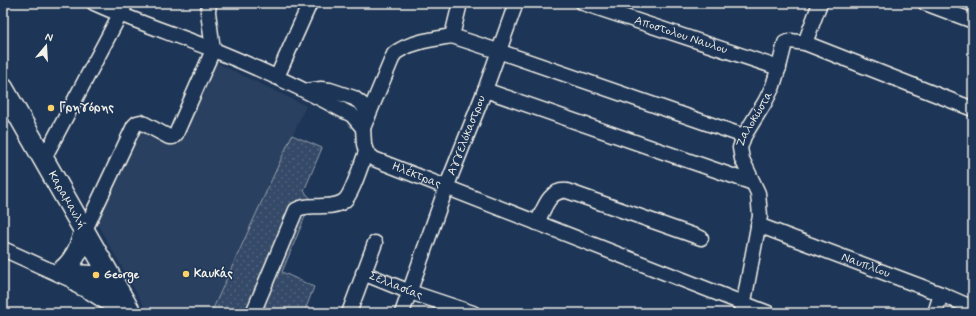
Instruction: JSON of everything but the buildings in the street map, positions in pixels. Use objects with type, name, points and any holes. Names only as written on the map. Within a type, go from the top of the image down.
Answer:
[{"type":"main road","name":"Καραμανλή","points":[[3,88],[109,274],[129,313]]},
{"type":"main road","points":[[57,271],[74,259],[78,252],[84,232]]},
{"type":"main road","points":[[78,283],[129,313]]},
{"type":"street","points":[[94,3],[123,9],[213,50],[277,76],[365,122]]},
{"type":"street","points":[[84,232],[134,126],[141,122],[169,137],[173,137],[176,134],[213,50],[208,12],[209,3]]},
{"type":"street","points":[[277,76],[310,3]]},
{"type":"street","points":[[452,36],[460,3]]},
{"type":"street","name":"Αγγελόκαστρου","points":[[402,313],[446,188],[485,90],[516,3]]},
{"type":"street","name":"Αποστολου Ναυλου","points":[[583,3],[778,68]]},
{"type":"street","points":[[820,3],[805,43],[973,109]]},
{"type":"street","points":[[926,3],[973,21]]},
{"type":"street","points":[[43,160],[123,9]]},
{"type":"street","points":[[253,313],[296,210],[301,207],[338,204],[346,200],[354,184],[366,152],[364,144],[365,122],[394,54],[399,50],[428,40],[452,36],[744,136]]},
{"type":"street","name":"Ζαλοκώστα","points":[[743,308],[760,216],[758,193],[742,158],[740,148],[744,136],[773,86],[785,43],[791,41],[805,43]]},
{"type":"street","points":[[485,90],[753,182]]},
{"type":"street","name":"Ηλέκτρας","points":[[366,152],[374,159],[537,222],[743,308],[768,313]]},
{"type":"street","points":[[537,222],[553,194],[559,190],[567,191],[701,238]]},
{"type":"street","name":"Ναυπλίου","points":[[758,225],[941,294],[973,308]]},
{"type":"street","points":[[349,313],[375,243]]},
{"type":"street","points":[[3,249],[57,271],[78,283],[98,281],[109,274]]},
{"type":"street","points":[[57,271],[109,274]]},
{"type":"street","name":"Σελλασίας","points":[[363,273],[410,292],[473,313]]},
{"type":"street","points":[[935,313],[941,294]]},
{"type":"shaded area","points":[[213,61],[306,106],[211,313],[148,313],[95,220],[139,124],[177,143]]},
{"type":"shaded area","points":[[292,135],[322,148],[304,191],[312,200],[282,272],[314,287],[304,313],[211,313]]},
{"type":"place","name":"Γρηγόρης","points":[[51,108]]},
{"type":"place","name":"Καυκάς","points":[[186,274]]},
{"type":"place","name":"George","points":[[96,275]]}]
